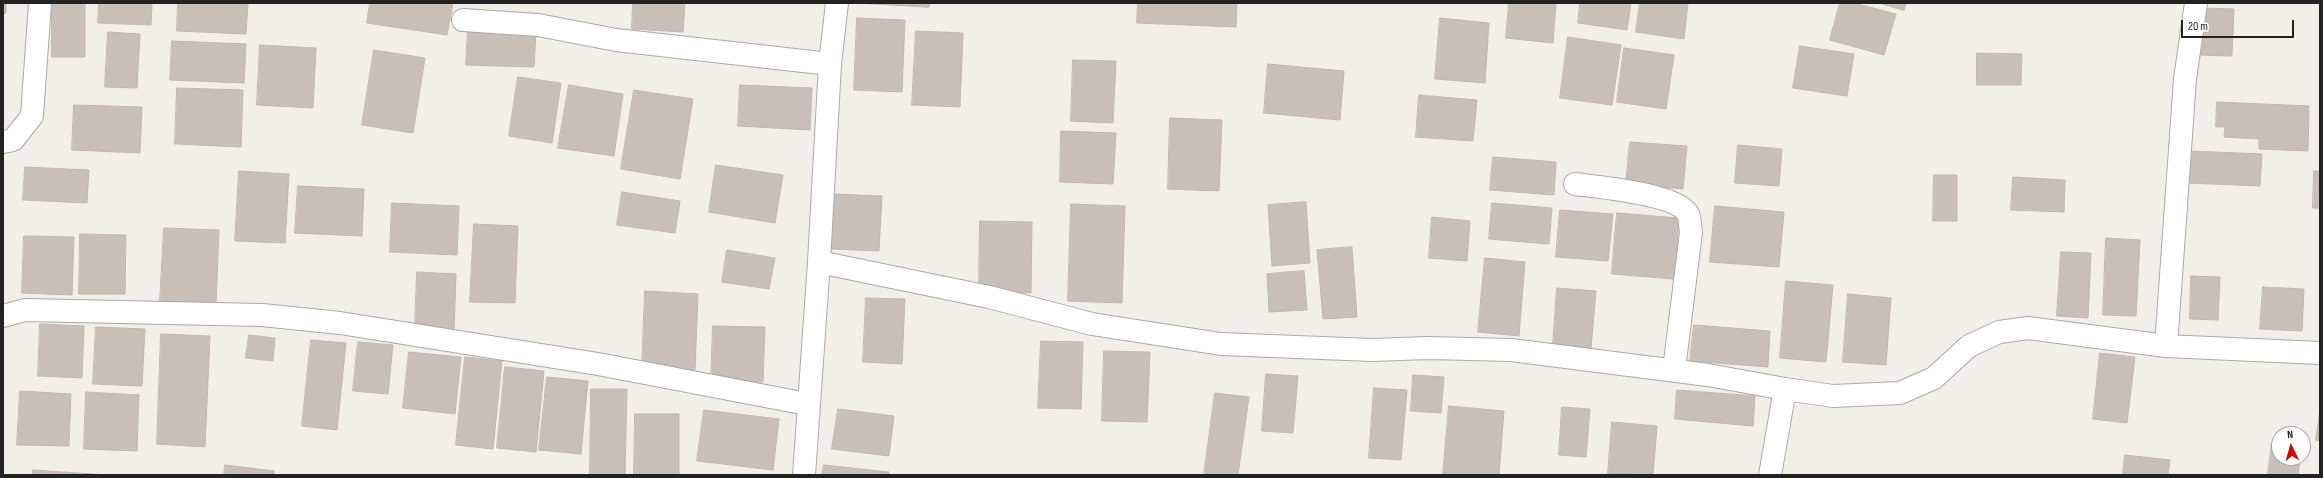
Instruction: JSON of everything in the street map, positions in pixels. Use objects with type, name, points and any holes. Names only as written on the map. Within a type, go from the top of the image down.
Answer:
[{"type":"street","points":[[3,142],[13,140],[32,116],[40,3]]},
{"type":"street","points":[[804,475],[807,404],[819,262],[830,64],[837,3]]},
{"type":"street","points":[[2166,346],[2185,79],[2196,3]]},
{"type":"street","points":[[463,20],[538,25],[616,40],[830,64]]},
{"type":"street","points":[[1575,184],[1661,198],[1677,203],[1688,214],[1691,232],[1674,370]]},
{"type":"street","points":[[819,262],[989,296],[1092,324],[1221,344],[1372,350],[1428,348],[1511,350],[1674,370],[1833,396],[1900,393],[1934,378],[1969,346],[1999,332],[2028,328],[2166,346],[2320,354]]},
{"type":"street","points":[[3,316],[25,310],[156,312],[262,315],[332,322],[598,364],[807,404]]},
{"type":"street","points":[[1770,475],[1785,389]]},
{"type":"building","points":[[3,3],[6,3],[6,13],[3,14]]},
{"type":"building","points":[[52,3],[85,3],[85,57],[52,57]]},
{"type":"building","points":[[99,3],[152,3],[151,25],[98,23]]},
{"type":"building","points":[[178,3],[248,3],[246,34],[177,31]]},
{"type":"building","points":[[370,3],[453,3],[447,35],[367,23]]},
{"type":"building","points":[[633,3],[685,3],[683,32],[632,29]]},
{"type":"building","points":[[857,3],[930,3],[929,7]]},
{"type":"building","points":[[1138,3],[1237,3],[1236,27],[1137,23]]},
{"type":"building","points":[[1509,3],[1556,3],[1553,43],[1506,38]]},
{"type":"building","points":[[1580,3],[1631,3],[1627,30],[1578,23]]},
{"type":"building","points":[[1640,3],[1688,3],[1684,39],[1636,32]]},
{"type":"building","points":[[1840,3],[1854,3],[1896,14],[1884,55],[1830,40]]},
{"type":"building","points":[[1879,3],[1906,3],[1904,10]]},
{"type":"building","points":[[2201,8],[2234,9],[2232,56],[2198,55]]},
{"type":"building","points":[[857,18],[905,20],[902,92],[854,90]]},
{"type":"building","points":[[1440,18],[1489,23],[1485,83],[1435,79]]},
{"type":"building","points":[[468,28],[536,31],[534,67],[466,65]]},
{"type":"building","points":[[916,31],[963,33],[960,107],[912,105]]},
{"type":"building","points":[[108,32],[140,34],[137,88],[105,87]]},
{"type":"building","points":[[1568,37],[1621,45],[1612,105],[1560,98]]},
{"type":"building","points":[[172,41],[246,44],[244,83],[170,80]]},
{"type":"building","points":[[260,45],[316,48],[313,108],[257,105]]},
{"type":"building","points":[[1800,46],[1854,54],[1847,96],[1793,88]]},
{"type":"building","points":[[1624,48],[1674,55],[1666,109],[1617,102]]},
{"type":"building","points":[[374,50],[425,58],[413,133],[362,125]]},
{"type":"building","points":[[1977,53],[2022,54],[2021,85],[1977,85]]},
{"type":"building","points":[[1073,60],[1116,61],[1113,123],[1071,121]]},
{"type":"building","points":[[1268,64],[1344,71],[1340,120],[1264,113]]},
{"type":"building","points":[[518,77],[561,83],[552,143],[509,136]]},
{"type":"building","points":[[569,85],[623,94],[614,156],[558,148]]},
{"type":"building","points":[[740,85],[812,88],[810,130],[738,126]]},
{"type":"building","points":[[177,88],[243,90],[241,147],[175,144]]},
{"type":"building","points":[[634,90],[693,99],[680,179],[621,169]]},
{"type":"building","points":[[1419,95],[1477,100],[1473,141],[1416,137]]},
{"type":"building","points":[[2217,102],[2309,106],[2308,151],[2259,149],[2259,139],[2224,137],[2225,127],[2216,127]]},
{"type":"building","points":[[74,105],[142,107],[140,153],[72,150]]},
{"type":"building","points":[[1170,118],[1222,120],[1219,191],[1168,189]]},
{"type":"building","points":[[1061,131],[1116,133],[1113,184],[1060,182]]},
{"type":"building","points":[[1630,142],[1687,146],[1683,189],[1626,184]]},
{"type":"building","points":[[1738,145],[1782,149],[1779,186],[1735,183]]},
{"type":"building","points":[[2189,151],[2262,154],[2260,186],[2188,183]]},
{"type":"building","points":[[1493,157],[1556,162],[1554,195],[1490,190]]},
{"type":"building","points":[[716,165],[783,175],[775,223],[709,212]]},
{"type":"building","points":[[25,167],[89,170],[87,203],[23,200]]},
{"type":"building","points":[[239,171],[289,174],[285,243],[235,241]]},
{"type":"building","points":[[2314,171],[2320,171],[2320,208],[2313,208]]},
{"type":"building","points":[[1934,175],[1957,175],[1957,221],[1933,221]]},
{"type":"building","points":[[2013,177],[2065,180],[2064,212],[2011,210]]},
{"type":"building","points":[[298,186],[364,189],[362,236],[295,233]]},
{"type":"building","points":[[622,192],[680,201],[675,233],[617,225]]},
{"type":"building","points":[[833,194],[882,196],[879,251],[831,249]]},
{"type":"building","points":[[1306,202],[1310,263],[1272,266],[1268,205]]},
{"type":"building","points":[[392,203],[459,206],[457,255],[390,252]]},
{"type":"building","points":[[1492,203],[1552,208],[1549,244],[1489,239]]},
{"type":"building","points":[[1071,204],[1125,206],[1122,303],[1068,301]]},
{"type":"building","points":[[1715,206],[1784,212],[1779,267],[1710,262]]},
{"type":"building","points":[[1560,210],[1613,214],[1608,261],[1556,257]]},
{"type":"building","points":[[1617,213],[1679,218],[1674,279],[1612,274]]},
{"type":"building","points":[[1432,217],[1470,221],[1467,261],[1429,258]]},
{"type":"building","points":[[980,221],[1032,222],[1031,293],[979,292]]},
{"type":"building","points":[[474,224],[518,226],[515,303],[470,302]]},
{"type":"building","points":[[164,228],[219,230],[216,304],[160,302]]},
{"type":"building","points":[[80,234],[126,235],[125,294],[79,294]]},
{"type":"building","points":[[24,236],[74,237],[72,295],[22,293]]},
{"type":"building","points":[[2106,238],[2140,240],[2136,316],[2103,315]]},
{"type":"building","points":[[1352,247],[1357,317],[1323,319],[1317,250]]},
{"type":"building","points":[[727,250],[775,258],[769,289],[722,282]]},
{"type":"building","points":[[2061,252],[2091,253],[2088,318],[2057,316]]},
{"type":"building","points":[[1485,258],[1525,262],[1519,336],[1478,332]]},
{"type":"building","points":[[1304,271],[1307,310],[1269,312],[1267,274]]},
{"type":"building","points":[[417,272],[456,274],[454,331],[415,329]]},
{"type":"building","points":[[2191,276],[2220,277],[2218,320],[2190,319]]},
{"type":"building","points":[[1786,281],[1833,285],[1826,362],[1780,358]]},
{"type":"building","points":[[2263,287],[2304,289],[2302,331],[2260,329]]},
{"type":"building","points":[[1557,288],[1596,291],[1591,348],[1553,345]]},
{"type":"building","points":[[645,291],[698,294],[695,370],[642,368]]},
{"type":"building","points":[[1848,294],[1891,298],[1886,365],[1843,362]]},
{"type":"building","points":[[866,298],[905,299],[902,364],[863,362]]},
{"type":"building","points":[[40,324],[84,326],[82,378],[38,376]]},
{"type":"building","points":[[1694,325],[1770,331],[1768,367],[1690,361]]},
{"type":"building","points":[[713,326],[765,327],[763,382],[711,381]]},
{"type":"building","points":[[96,327],[145,329],[142,386],[93,384]]},
{"type":"building","points":[[161,334],[210,336],[205,447],[157,444]]},
{"type":"building","points":[[249,335],[275,338],[273,361],[246,358]]},
{"type":"building","points":[[311,340],[346,343],[337,430],[302,426]]},
{"type":"building","points":[[1041,341],[1083,342],[1081,409],[1038,408]]},
{"type":"building","points":[[358,342],[393,345],[388,394],[353,391]]},
{"type":"building","points":[[1104,351],[1150,352],[1147,422],[1102,421]]},
{"type":"building","points":[[409,352],[461,357],[455,414],[403,408]]},
{"type":"building","points":[[2100,353],[2135,357],[2127,423],[2093,419]]},
{"type":"building","points":[[465,357],[502,361],[493,449],[456,445]]},
{"type":"building","points":[[505,367],[544,371],[536,452],[497,448]]},
{"type":"building","points":[[1266,374],[1298,376],[1293,433],[1262,431]]},
{"type":"building","points":[[1413,375],[1444,377],[1441,413],[1411,411]]},
{"type":"building","points":[[547,377],[588,381],[581,454],[539,450]]},
{"type":"building","points":[[1374,388],[1407,390],[1401,460],[1369,458]]},
{"type":"building","points":[[591,389],[627,389],[625,475],[590,475]]},
{"type":"building","points":[[1677,390],[1755,396],[1753,426],[1675,419]]},
{"type":"building","points":[[20,391],[71,394],[69,446],[17,445]]},
{"type":"building","points":[[86,392],[139,395],[137,451],[84,449]]},
{"type":"building","points":[[1215,393],[1249,397],[1238,475],[1204,475]]},
{"type":"building","points":[[1449,406],[1504,411],[1499,475],[1443,475]]},
{"type":"building","points":[[1562,407],[1590,409],[1586,457],[1559,455]]},
{"type":"building","points":[[838,409],[894,416],[889,456],[832,449]]},
{"type":"building","points":[[704,410],[779,419],[773,470],[697,461]]},
{"type":"building","points":[[2320,410],[2320,441],[2316,440]]},
{"type":"building","points":[[635,414],[679,414],[679,475],[634,475]]},
{"type":"building","points":[[1612,422],[1657,426],[1653,475],[1608,474]]},
{"type":"building","points":[[2271,450],[2271,466],[2299,466],[2298,475],[2268,475]]},
{"type":"building","points":[[2125,455],[2170,460],[2168,475],[2123,475]]},
{"type":"building","points":[[225,465],[274,471],[274,475],[224,475]]},
{"type":"building","points":[[824,465],[889,472],[888,475],[822,475]]},
{"type":"building","points":[[33,470],[109,475],[33,475]]}]
